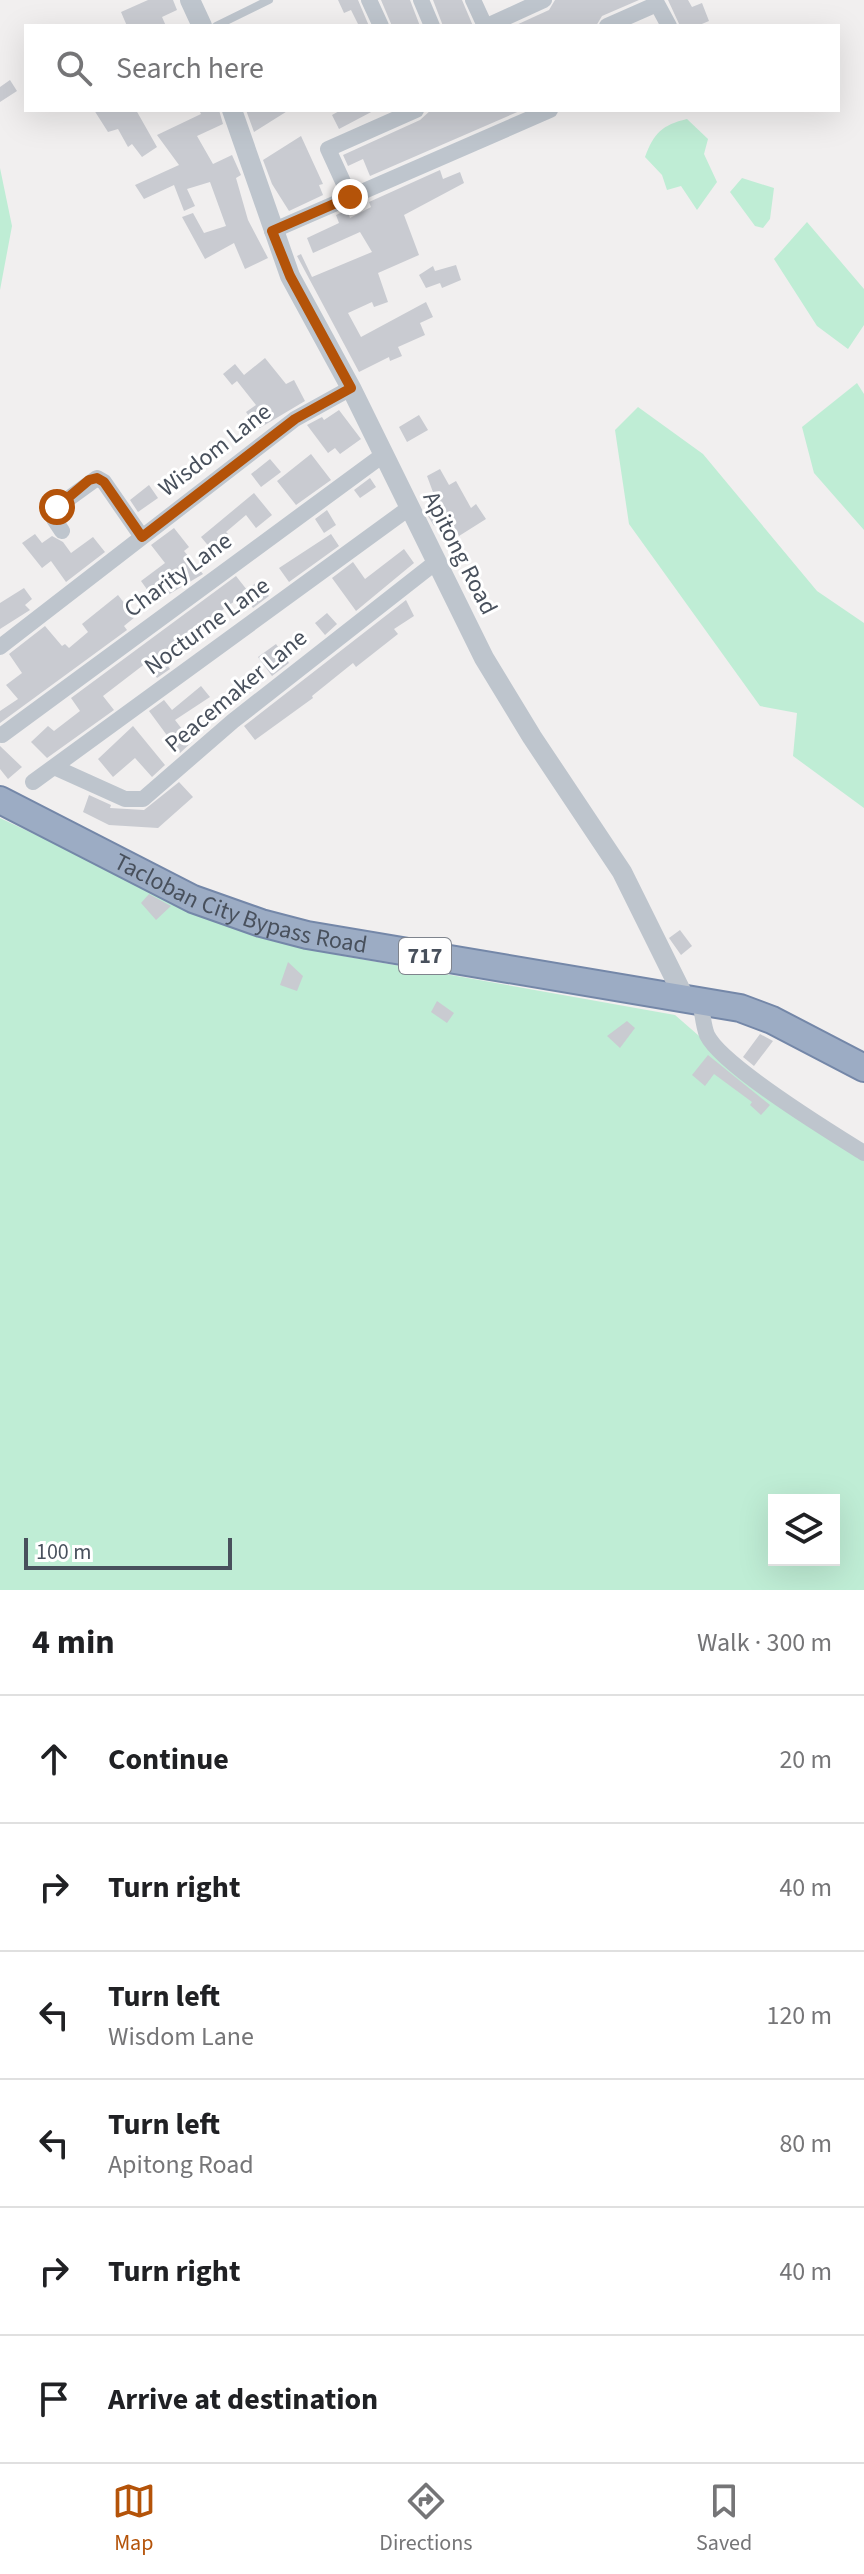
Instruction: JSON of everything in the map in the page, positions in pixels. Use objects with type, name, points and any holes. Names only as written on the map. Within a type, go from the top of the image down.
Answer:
[{"type":"highway","name":"Tacloban City Bypass Road","points":[[0,800],[193,899],[261,923],[359,944],[692,998],[772,1020],[864,1068]]},
{"type":"street","points":[[190,0],[201,24]]},
{"type":"street","points":[[369,0],[380,24]]},
{"type":"street","points":[[421,0],[431,24]]},
{"type":"street","points":[[473,0],[485,24]]},
{"type":"street","points":[[490,24],[544,0]]},
{"type":"street","points":[[611,24],[656,2],[668,24]]},
{"type":"street","name":"Apitong Road","points":[[233,112],[290,276],[351,388],[484,658],[622,872],[692,998]]},
{"type":"street","points":[[350,197],[328,149],[411,112]]},
{"type":"street","points":[[272,231],[545,112]]},
{"type":"street","name":"Wisdom Lane","points":[[0,647],[295,419],[351,388]]},
{"type":"street","name":"Charity Lane","points":[[2,735],[383,455]]},
{"type":"street","points":[[62,531],[54,519],[57,507],[89,480],[97,478],[104,482],[142,537]]},
{"type":"street","name":"Nocturne Lane","points":[[33,782],[409,508]]},
{"type":"street","name":"Peacemaker Lane","points":[[54,767],[125,799],[143,799],[233,721],[436,562]]},
{"type":"street","points":[[692,998],[707,1035],[719,1050],[798,1112],[864,1153]]},
{"type":"lane","points":[[220,24],[269,0]]},
{"type":"green space","points":[[687,119],[708,139],[704,154],[717,182],[697,210],[681,186],[667,190],[662,175],[645,157],[660,131]]},
{"type":"green space","points":[[0,168],[12,226],[0,290]]},
{"type":"green space","points":[[742,178],[774,188],[770,219],[763,228],[755,226],[730,192]]},
{"type":"green space","points":[[807,222],[864,289],[864,325],[848,349],[817,326],[774,259]]},
{"type":"green space","points":[[857,383],[864,394],[864,530],[814,473],[802,427]]},
{"type":"green space","points":[[638,407],[703,454],[817,591],[864,623],[864,808],[793,756],[797,713],[760,706],[629,524],[615,430]]},
{"type":"green space","points":[[0,818],[209,916],[338,955],[675,1015],[784,1110],[864,1161],[864,1590],[0,1590]]},
{"type":"building","points":[[148,0],[173,0],[177,10],[162,17],[165,24],[126,24],[121,12]]},
{"type":"building","points":[[338,0],[358,0],[368,24],[358,24],[351,10],[344,13]]},
{"type":"building","points":[[381,0],[410,0],[419,24],[391,24]]},
{"type":"building","points":[[433,0],[462,0],[472,24],[442,24]]},
{"type":"building","points":[[555,0],[639,0],[602,16],[597,24],[518,24],[549,10]]},
{"type":"building","points":[[668,0],[688,0],[692,7],[702,3],[709,21],[679,24]]},
{"type":"building","points":[[10,80],[17,91],[0,102],[0,87]]},
{"type":"building","points":[[95,112],[137,112],[157,147],[142,157],[132,144],[128,147],[118,129],[108,132]]},
{"type":"building","points":[[220,112],[223,124],[197,136],[213,164],[232,155],[241,175],[236,178],[248,220],[268,258],[245,269],[234,243],[205,259],[182,217],[193,213],[204,233],[226,226],[210,182],[187,189],[195,206],[184,211],[174,185],[144,199],[135,185],[179,165],[157,135],[201,114]]},
{"type":"building","points":[[247,112],[286,112],[254,132]]},
{"type":"building","points":[[337,112],[371,112],[339,129],[332,115]]},
{"type":"building","points":[[429,112],[517,112],[370,176],[363,159],[348,166],[343,155],[420,120]]},
{"type":"building","points":[[301,136],[323,184],[319,185],[323,195],[289,211],[272,184],[263,160]]},
{"type":"building","points":[[440,170],[443,179],[460,172],[464,183],[404,215],[419,255],[378,273],[388,302],[374,307],[372,302],[348,313],[361,337],[426,302],[433,317],[420,323],[425,335],[398,347],[402,356],[390,361],[389,357],[359,372],[297,256],[301,254],[312,277],[372,252],[360,232],[313,253],[307,238],[339,223],[336,215],[347,210],[350,218],[371,207],[369,202]]},
{"type":"building","points":[[456,265],[461,280],[442,288],[440,283],[426,288],[419,275],[433,266],[435,271]]},
{"type":"building","points":[[265,358],[286,384],[294,380],[305,401],[258,429],[246,412],[256,405],[237,381],[232,385],[223,374],[235,364],[244,375]]},
{"type":"building","points":[[339,410],[361,439],[340,454],[335,448],[328,453],[307,425],[322,417],[324,420]]},
{"type":"building","points":[[419,415],[428,430],[407,442],[399,427]]},
{"type":"building","points":[[311,454],[331,480],[296,505],[277,481]]},
{"type":"building","points":[[270,459],[281,472],[261,487],[251,474]]},
{"type":"building","points":[[440,469],[449,485],[456,481],[471,508],[476,504],[486,519],[459,536],[449,518],[434,526],[428,516],[433,513],[429,507],[437,503],[427,476]]},
{"type":"building","points":[[370,478],[376,487],[360,498],[354,490]]},
{"type":"building","points":[[149,485],[158,498],[138,512],[130,500]]},
{"type":"building","points":[[254,493],[272,515],[256,528],[246,515],[226,532],[228,534],[222,539],[228,546],[216,555],[201,537]]},
{"type":"building","points":[[327,510],[336,525],[324,533],[315,519]]},
{"type":"building","points":[[174,528],[189,547],[184,551],[203,574],[156,602],[141,581],[165,563],[151,545]]},
{"type":"building","points":[[35,534],[42,543],[52,536],[63,542],[71,553],[93,537],[105,552],[66,582],[51,561],[42,568],[22,543]]},
{"type":"building","points":[[331,534],[339,546],[289,582],[279,568]]},
{"type":"building","points":[[404,549],[414,563],[356,611],[332,578],[353,562],[365,579]]},
{"type":"building","points":[[236,576],[247,590],[257,582],[269,596],[253,608],[243,595],[161,655],[170,669],[157,678],[146,663],[103,696],[114,710],[47,758],[31,742],[48,726],[54,731],[80,711],[71,698]]},
{"type":"building","points":[[24,588],[32,599],[25,605],[30,610],[0,629],[0,603]]},
{"type":"building","points":[[118,595],[135,617],[124,626],[127,630],[0,723],[0,711],[18,699],[6,685],[22,673],[9,654],[45,626],[62,646],[65,644],[69,648],[88,632],[82,624]]},
{"type":"building","points":[[406,600],[414,616],[394,629],[398,634],[356,667],[353,663],[313,698],[255,740],[244,726]]},
{"type":"building","points":[[327,613],[337,624],[325,635],[315,623]]},
{"type":"building","points":[[276,644],[289,663],[272,676],[258,657]]},
{"type":"building","points":[[201,686],[210,697],[175,720],[192,742],[180,753],[149,711],[164,700],[172,710]]},
{"type":"building","points":[[133,726],[165,765],[152,777],[135,758],[113,777],[98,759]]},
{"type":"building","points":[[0,746],[22,767],[8,779],[0,769]]},
{"type":"building","points":[[179,782],[193,797],[158,828],[109,825],[83,812],[89,795],[111,805],[110,808],[144,810]]},
{"type":"building","points":[[149,894],[171,906],[156,920],[141,903]]},
{"type":"building","points":[[680,930],[692,946],[681,955],[669,938]]},
{"type":"building","points":[[288,962],[303,976],[297,991],[280,985]]},
{"type":"building","points":[[437,1001],[454,1013],[447,1023],[431,1012]]},
{"type":"building","points":[[627,1021],[635,1028],[620,1048],[607,1036]]},
{"type":"building","points":[[760,1034],[773,1041],[754,1066],[743,1057]]},
{"type":"building","points":[[708,1055],[770,1105],[761,1115],[750,1105],[752,1102],[714,1074],[705,1086],[692,1075]]},
{"type":"route","points":[[57,507],[89,480],[97,478],[104,482],[142,537],[295,419],[351,388],[290,276],[272,231],[350,197]]}]
